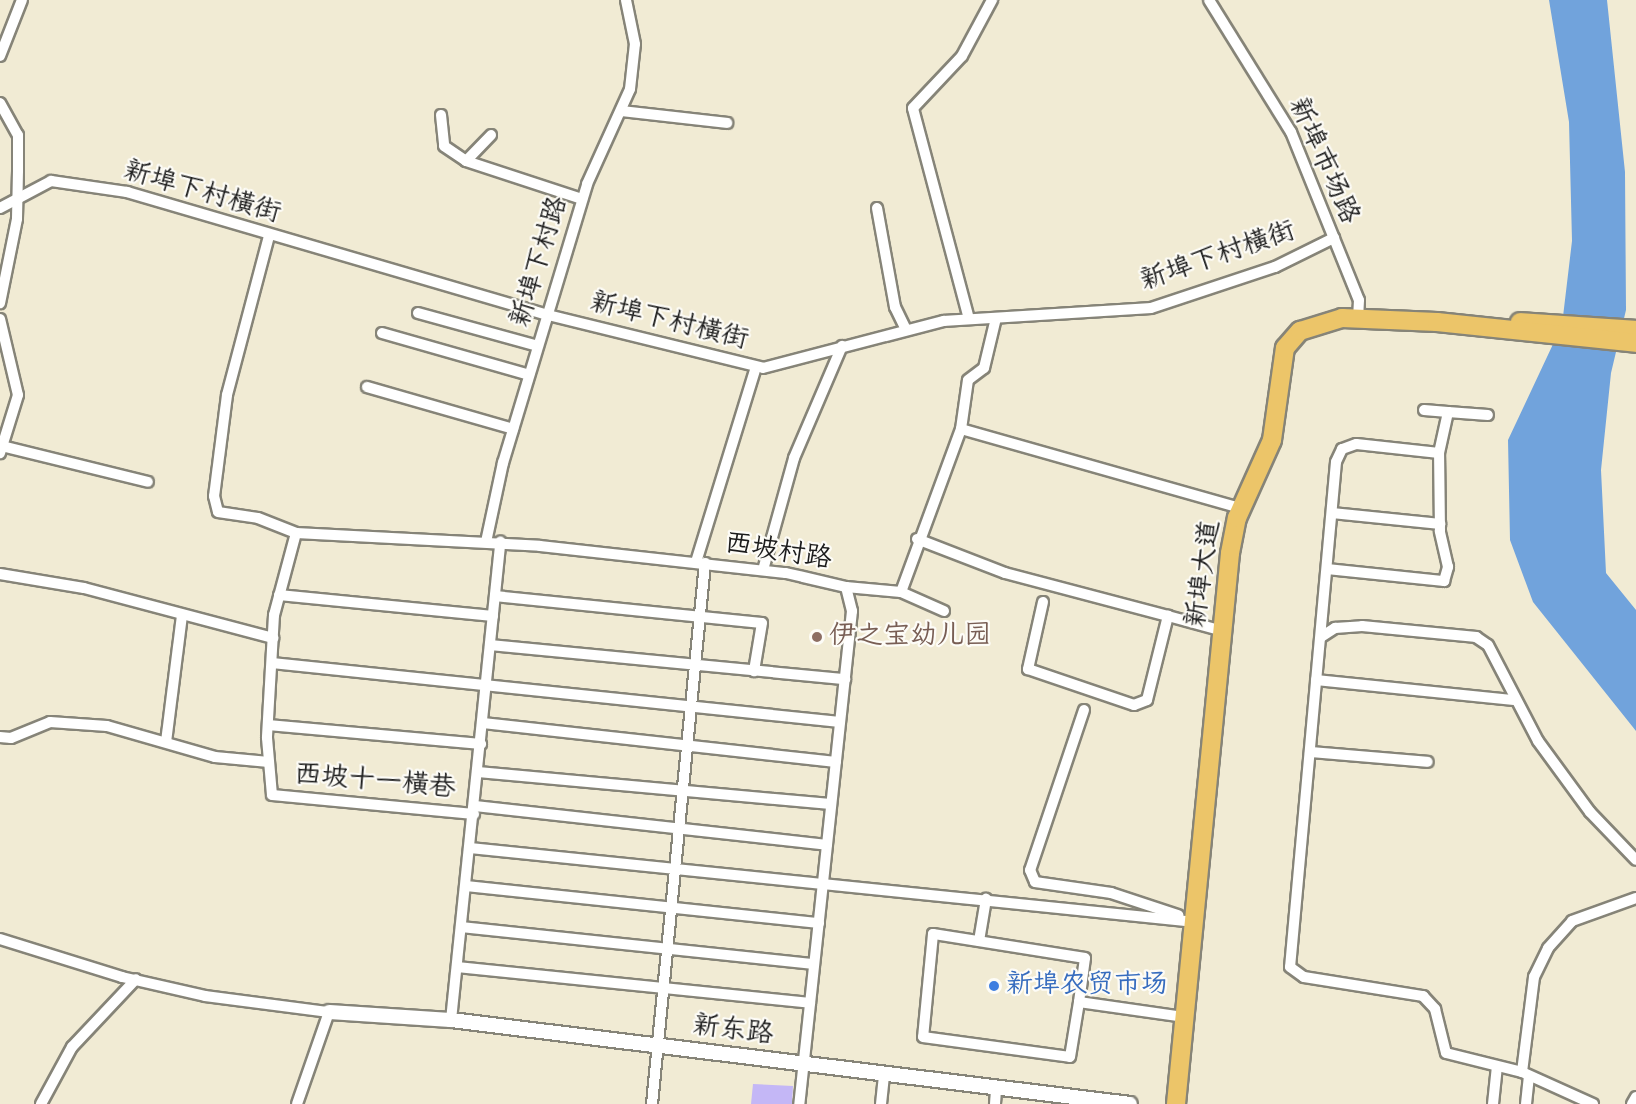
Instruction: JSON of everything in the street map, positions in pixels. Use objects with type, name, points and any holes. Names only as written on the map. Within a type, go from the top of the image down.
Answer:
[{"type":"main road","name":"新埠大道","points":[[1176,1104],[1230,553],[1241,508],[1272,440],[1280,372],[1289,342],[1325,320],[1358,318],[1492,328],[1520,325],[1633,336]]},
{"type":"street","points":[[0,56],[22,0]]},
{"type":"street","name":"新埠下村路","points":[[486,542],[513,429],[582,199],[622,111],[635,44],[626,0]]},
{"type":"street","points":[[969,319],[913,108],[962,56],[992,0]]},
{"type":"street","name":"新埠市场路","points":[[1209,0],[1291,132],[1359,300],[1358,318]]},
{"type":"street","points":[[0,103],[18,135],[15,202],[17,219],[0,303]]},
{"type":"street","points":[[622,111],[727,123]]},
{"type":"street","points":[[441,115],[444,146],[466,161],[582,199]]},
{"type":"street","points":[[466,161],[491,135]]},
{"type":"street","name":"新埠下村横街","points":[[0,208],[51,181],[127,192],[269,236],[548,315],[756,367],[906,330],[969,319],[1151,308],[1275,267],[1334,238]]},
{"type":"street","points":[[877,208],[895,307],[906,330]]},
{"type":"street","name":"西坡村路","points":[[269,236],[227,394],[214,496],[218,512],[258,518],[296,533],[500,542],[763,570],[846,587],[852,611],[799,1104]]},
{"type":"street","points":[[418,313],[538,346]]},
{"type":"street","points":[[901,592],[917,539],[961,429],[968,380],[984,368],[996,318]]},
{"type":"street","points":[[0,320],[18,395],[3,450],[148,482]]},
{"type":"street","points":[[382,333],[529,375]]},
{"type":"street","points":[[763,570],[794,458],[842,346]]},
{"type":"street","points":[[652,1104],[700,617],[700,563],[756,367]]},
{"type":"street","points":[[368,387],[513,429]]},
{"type":"street","points":[[1424,410],[1488,415]]},
{"type":"street","points":[[1327,569],[1444,581],[1448,567],[1440,524],[1439,453],[1448,412]]},
{"type":"street","points":[[961,429],[1241,508]]},
{"type":"street","points":[[1439,453],[1347,446],[1336,462],[1290,967],[1304,977],[1431,1000],[1446,1053],[1526,1074],[1593,1104]]},
{"type":"street","points":[[1332,513],[1440,524]]},
{"type":"street","points":[[0,737],[50,722],[107,726],[215,757],[269,762],[268,725],[273,638],[279,595],[296,533]]},
{"type":"street","points":[[917,539],[1005,573],[1223,631]]},
{"type":"street","points":[[451,1020],[475,810],[500,542]]},
{"type":"street","points":[[0,574],[84,588],[273,638]]},
{"type":"street","points":[[846,587],[901,592],[944,611]]},
{"type":"street","points":[[279,595],[493,616]]},
{"type":"street","points":[[495,596],[762,623],[754,671]]},
{"type":"street","points":[[1043,602],[1028,669],[1134,705],[1147,700],[1168,616]]},
{"type":"street","points":[[166,742],[182,615]]},
{"type":"street","points":[[1321,637],[1348,625],[1476,637],[1488,645],[1514,700],[1590,812],[1636,860]]},
{"type":"street","points":[[490,645],[845,679]]},
{"type":"street","points":[[272,663],[487,683],[840,722]]},
{"type":"street","points":[[1316,680],[1514,700]]},
{"type":"street","points":[[1084,710],[1030,870],[1035,882],[1111,893],[1195,922]]},
{"type":"street","points":[[483,723],[836,762]]},
{"type":"street","points":[[268,725],[481,744]]},
{"type":"street","points":[[1310,752],[1428,762]]},
{"type":"street","name":"西坡十一横巷","points":[[269,762],[272,795],[475,810],[827,845]]},
{"type":"street","points":[[478,772],[831,804]]},
{"type":"street","points":[[470,848],[823,886],[986,899],[1195,922]]},
{"type":"street","points":[[466,886],[819,923]]},
{"type":"street","points":[[1526,1104],[1526,1074],[1534,977],[1548,948],[1572,921],[1636,898]]},
{"type":"street","points":[[980,941],[986,899]]},
{"type":"street","points":[[461,927],[814,964]]},
{"type":"street","points":[[933,934],[1085,958],[1079,1002],[1070,1057],[923,1037],[933,934]]},
{"type":"street","points":[[0,939],[136,979],[205,996],[329,1012],[297,1104]]},
{"type":"street","points":[[457,968],[810,1003]]},
{"type":"street","points":[[41,1104],[72,1047],[136,979]]},
{"type":"street","points":[[1079,1002],[1185,1017]]},
{"type":"street","name":"新东路","points":[[329,1012],[451,1020],[804,1063],[995,1097],[1130,1104]]},
{"type":"street","points":[[1492,1104],[1497,1066]]},
{"type":"street","points":[[881,1104],[884,1076]]},
{"type":"street","points":[[1632,1104],[1636,1097]]},
{"type":"water","points":[[1549,0],[1607,0],[1625,172],[1626,310],[1611,373],[1601,470],[1606,573],[1636,610],[1636,731],[1533,602],[1510,540],[1508,440],[1562,325],[1572,241],[1569,122]]},
{"type":"building","points":[[753,1084],[793,1086],[792,1104],[751,1104]]},
{"type":"place","name":"伊之宝幼儿园","points":[[817,637]]},
{"type":"place","name":"新埠农贸市场","points":[[994,986]]}]
